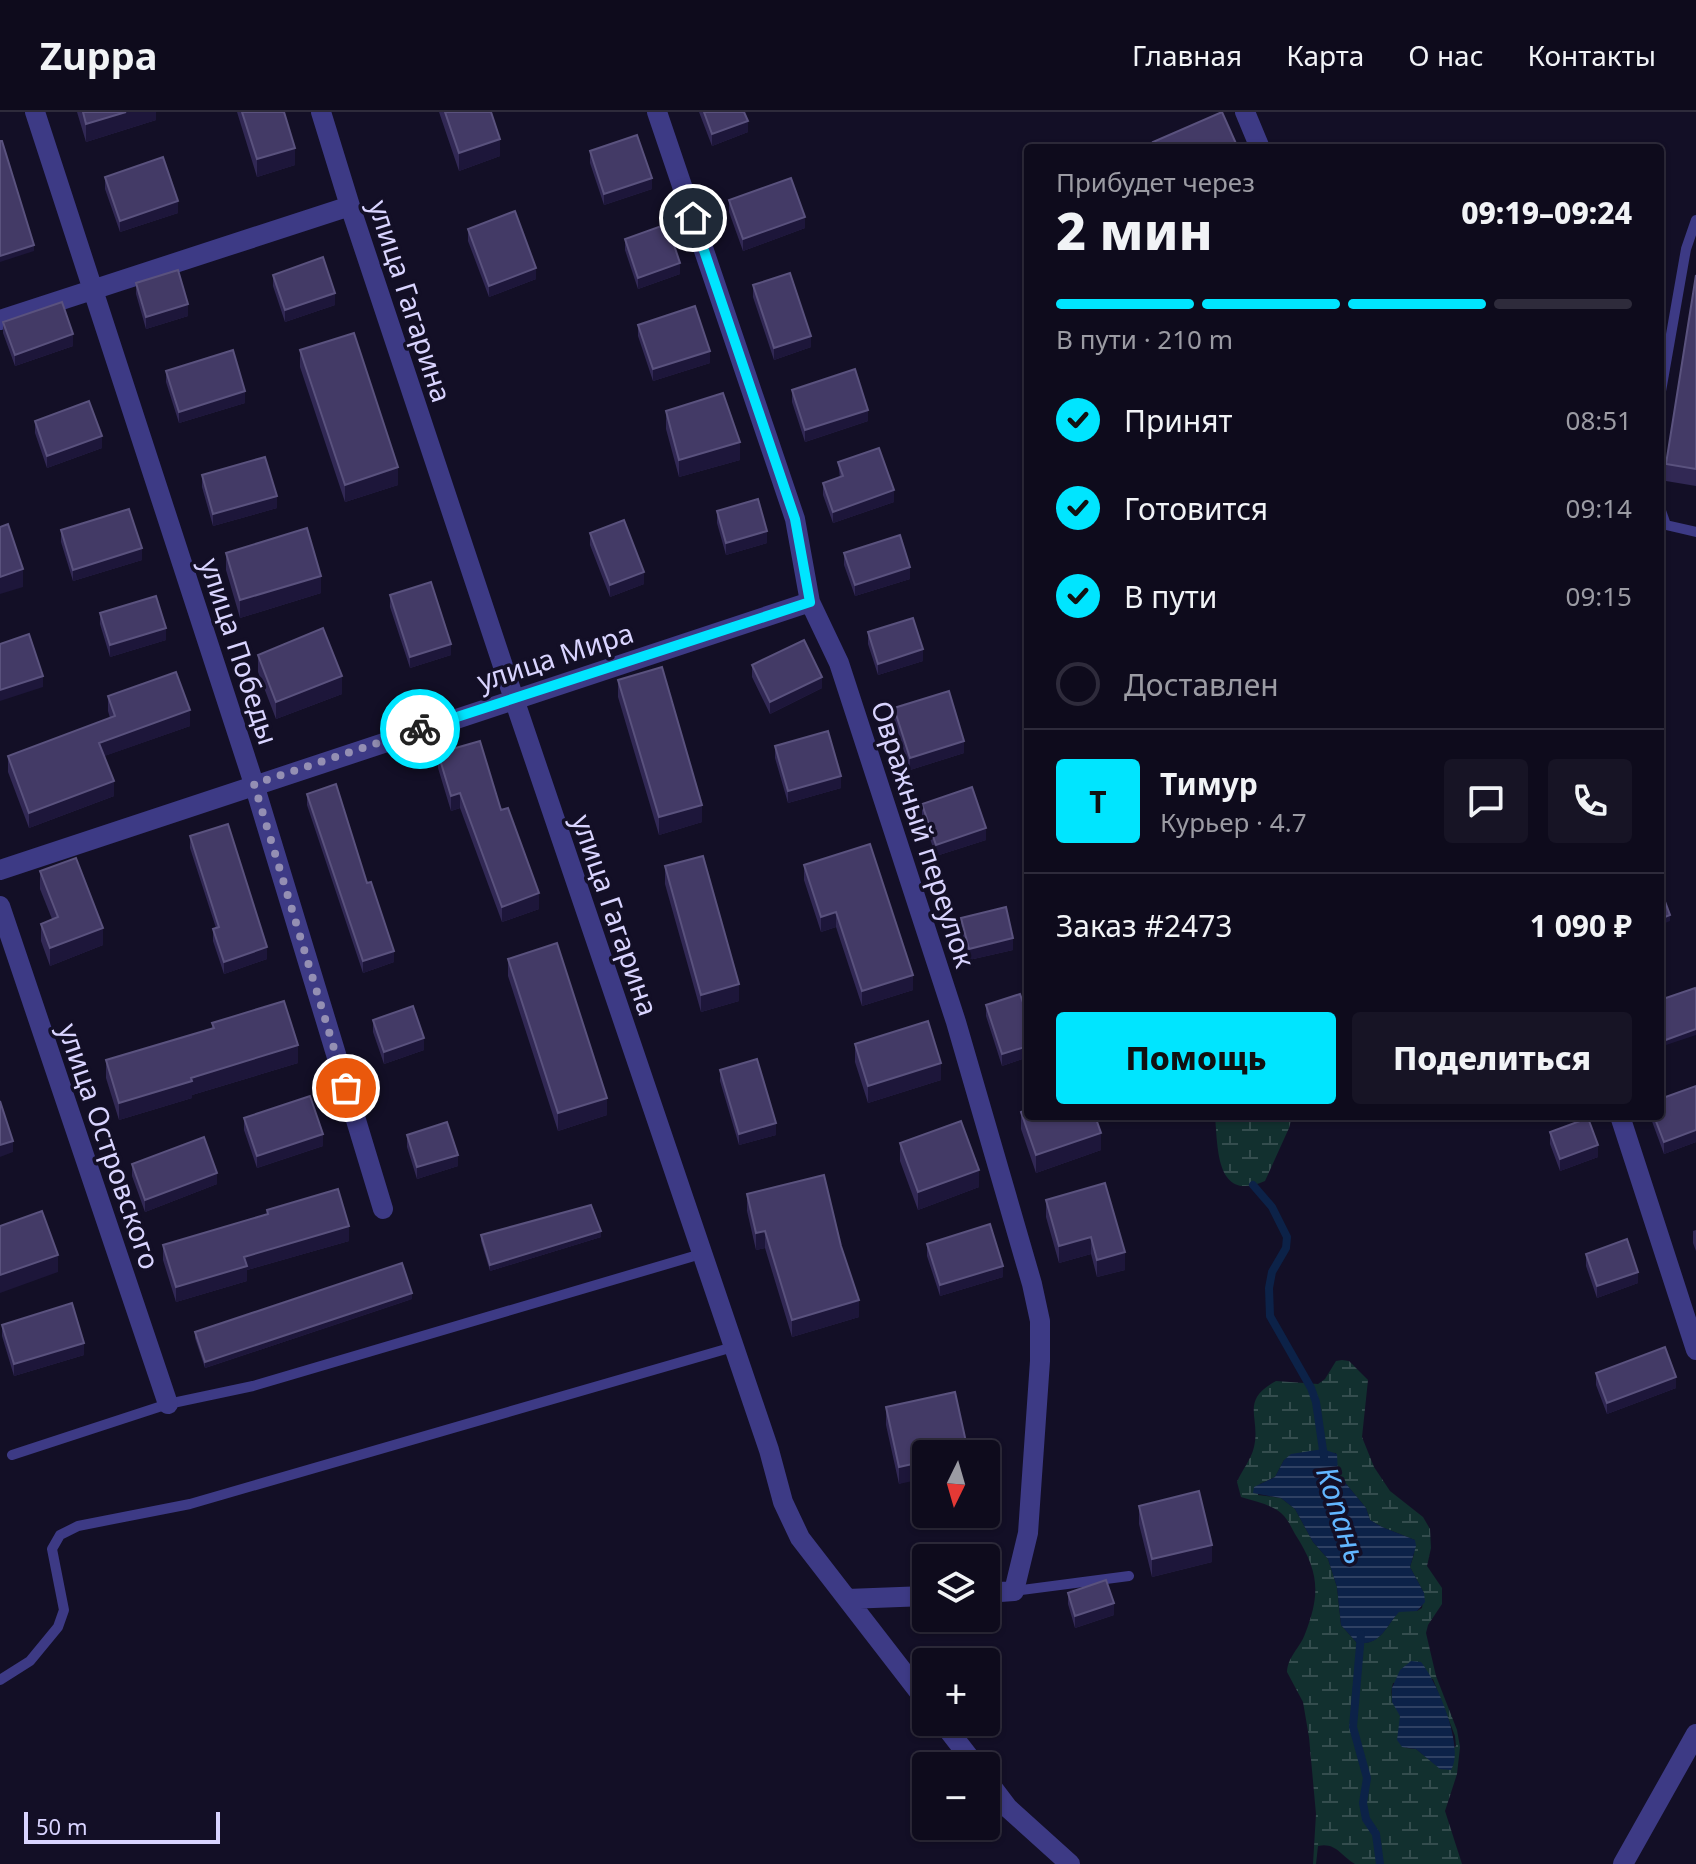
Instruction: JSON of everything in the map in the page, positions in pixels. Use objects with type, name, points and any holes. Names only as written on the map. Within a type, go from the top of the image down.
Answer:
[{"type":"street","name":"улица Победы","points":[[35,112],[254,784],[383,1209]]},
{"type":"street","name":"улица Гагарина","points":[[321,112],[514,699],[769,1450],[783,1502],[800,1538],[912,1683]]},
{"type":"street","name":"Овражный переулок","points":[[657,112],[795,519],[810,602],[839,663],[956,1022],[1032,1284],[1040,1321],[1040,1361],[1028,1533],[1014,1591]]},
{"type":"street","points":[[1245,112],[1258,144]]},
{"type":"street","points":[[0,320],[350,206]]},
{"type":"street","name":"улица Мира","points":[[0,870],[810,602]]},
{"type":"street","name":"улица Островского","points":[[0,906],[168,1404]]},
{"type":"street","points":[[1621,1120],[1696,1350]]},
{"type":"street","points":[[1000,1592],[1014,1591]]},
{"type":"street","points":[[847,1599],[912,1597]]},
{"type":"street","points":[[1623,1864],[1696,1734]]},
{"type":"street","points":[[953,1736],[965,1752]]},
{"type":"street","points":[[1000,1797],[1070,1864]]},
{"type":"lane","points":[[1664,374],[1686,249],[1696,220]]},
{"type":"lane","points":[[1664,519],[1666,525],[1696,532]]},
{"type":"lane","points":[[12,1455],[168,1404],[253,1386],[701,1254]]},
{"type":"lane","points":[[0,1680],[30,1661],[58,1627],[64,1610],[52,1549],[60,1535],[78,1526],[190,1504],[733,1347]]},
{"type":"lane","points":[[1014,1591],[1129,1576]]},
{"type":"green space","points":[[1215,1120],[1291,1120],[1265,1181],[1249,1186],[1237,1185],[1228,1179],[1217,1143]]},
{"type":"green space","points":[[1336,1361],[1349,1361],[1368,1380],[1362,1437],[1374,1467],[1390,1491],[1423,1517],[1430,1529],[1431,1548],[1427,1566],[1442,1588],[1442,1604],[1426,1633],[1436,1676],[1457,1730],[1460,1747],[1457,1774],[1445,1811],[1462,1864],[1355,1864],[1334,1848],[1324,1845],[1318,1846],[1316,1864],[1313,1864],[1316,1814],[1309,1737],[1303,1702],[1287,1672],[1314,1606],[1313,1571],[1286,1518],[1272,1507],[1241,1497],[1237,1482],[1254,1447],[1254,1410],[1258,1396],[1276,1381],[1318,1384],[1325,1379]],"holes":[[[1311,1452],[1336,1453],[1338,1474],[1366,1508],[1370,1520],[1415,1540],[1410,1567],[1424,1593],[1422,1608],[1399,1611],[1382,1634],[1371,1642],[1357,1643],[1341,1625],[1337,1587],[1328,1559],[1313,1542],[1295,1509],[1281,1498],[1258,1495],[1260,1484],[1275,1477],[1284,1460]],[[1433,1679],[1456,1746],[1437,1766],[1416,1749],[1406,1748],[1400,1733],[1399,1711],[1392,1694],[1393,1683]]]},
{"type":"water","points":[[1323,1449],[1337,1454],[1338,1474],[1366,1508],[1370,1520],[1415,1540],[1410,1567],[1424,1593],[1425,1602],[1417,1611],[1399,1612],[1372,1642],[1357,1643],[1341,1625],[1337,1587],[1328,1559],[1313,1542],[1295,1509],[1281,1498],[1253,1493],[1254,1487],[1275,1477],[1291,1454]]},
{"type":"water","points":[[1411,1661],[1421,1662],[1427,1671],[1447,1715],[1454,1747],[1451,1770],[1440,1769],[1416,1749],[1402,1747],[1397,1740],[1400,1716],[1392,1702],[1392,1688],[1400,1670]]},
{"type":"building","points":[[83,112],[126,112],[86,124]]},
{"type":"building","points":[[242,112],[284,112],[295,148],[257,159]]},
{"type":"building","points":[[445,112],[491,112],[500,139],[459,153]]},
{"type":"building","points":[[704,112],[744,112],[748,121],[712,134]]},
{"type":"building","points":[[1222,112],[1236,144],[1154,144]]},
{"type":"building","points":[[637,135],[652,178],[604,194],[590,151]]},
{"type":"building","points":[[0,141],[34,245],[0,256]]},
{"type":"building","points":[[163,157],[178,201],[120,221],[105,177]]},
{"type":"building","points":[[791,178],[805,217],[743,239],[729,200]]},
{"type":"building","points":[[515,211],[536,268],[489,286],[468,229]]},
{"type":"building","points":[[667,224],[680,263],[638,278],[625,239]]},
{"type":"building","points":[[323,257],[335,293],[285,310],[273,275]]},
{"type":"building","points":[[178,270],[188,304],[146,317],[136,283]]},
{"type":"building","points":[[790,273],[811,336],[774,348],[753,285]]},
{"type":"building","points":[[1696,275],[1696,469],[1666,464]]},
{"type":"building","points":[[62,302],[73,334],[15,355],[3,322]]},
{"type":"building","points":[[695,306],[710,351],[653,369],[638,325]]},
{"type":"building","points":[[354,333],[398,467],[345,485],[300,350]]},
{"type":"building","points":[[233,350],[245,391],[179,412],[166,371]]},
{"type":"building","points":[[855,369],[868,410],[805,430],[792,390]]},
{"type":"building","points":[[723,393],[740,442],[679,460],[666,411]]},
{"type":"building","points":[[89,401],[102,436],[47,456],[35,421]]},
{"type":"building","points":[[879,448],[894,490],[833,512],[823,483],[843,476],[838,462]]},
{"type":"building","points":[[265,457],[277,496],[213,514],[202,475]]},
{"type":"building","points":[[758,499],[767,531],[726,543],[717,511]]},
{"type":"building","points":[[129,509],[142,548],[73,570],[61,530]]},
{"type":"building","points":[[624,520],[644,572],[610,585],[590,533]]},
{"type":"building","points":[[8,524],[23,569],[0,577],[0,527]]},
{"type":"building","points":[[307,528],[321,576],[240,600],[226,553]]},
{"type":"building","points":[[900,535],[910,567],[855,585],[844,553]]},
{"type":"building","points":[[431,582],[451,644],[410,657],[390,595]]},
{"type":"building","points":[[156,596],[166,628],[110,645],[100,613]]},
{"type":"building","points":[[913,618],[923,649],[878,664],[868,632]]},
{"type":"building","points":[[323,628],[342,676],[276,702],[258,655]]},
{"type":"building","points":[[29,634],[43,676],[0,690],[0,644]]},
{"type":"building","points":[[804,640],[822,677],[770,702],[752,665]]},
{"type":"building","points":[[662,667],[702,805],[659,817],[618,680]]},
{"type":"building","points":[[176,672],[190,710],[99,743],[114,781],[29,813],[8,756],[115,716],[108,696]]},
{"type":"building","points":[[949,691],[964,741],[910,758],[894,708]]},
{"type":"building","points":[[828,731],[841,776],[788,791],[775,746]]},
{"type":"building","points":[[480,741],[501,810],[508,808],[539,893],[502,907],[460,793],[451,796],[438,753]]},
{"type":"building","points":[[336,784],[367,883],[371,882],[394,951],[363,961],[307,794]]},
{"type":"building","points":[[972,787],[986,828],[936,845],[922,804]]},
{"type":"building","points":[[228,824],[267,947],[224,962],[213,929],[219,927],[190,836]]},
{"type":"building","points":[[870,844],[913,975],[862,991],[836,912],[821,917],[804,865]]},
{"type":"building","points":[[703,856],[739,984],[701,995],[665,866]]},
{"type":"building","points":[[76,858],[103,928],[50,948],[41,924],[58,917],[40,871]]},
{"type":"building","points":[[1664,899],[1670,915],[1664,917]]},
{"type":"building","points":[[1006,907],[1013,938],[969,949],[961,918]]},
{"type":"building","points":[[557,943],[607,1098],[558,1113],[508,959]]},
{"type":"building","points":[[1695,988],[1696,1029],[1664,1041],[1664,999]]},
{"type":"building","points":[[1020,994],[1024,1006],[1024,1047],[1002,1054],[986,1005]]},
{"type":"building","points":[[284,1001],[298,1045],[119,1103],[106,1060],[214,1028],[212,1023]]},
{"type":"building","points":[[413,1006],[424,1038],[384,1052],[373,1020]]},
{"type":"building","points":[[928,1021],[941,1063],[868,1086],[855,1044]]},
{"type":"building","points":[[757,1059],[776,1123],[739,1134],[720,1070]]},
{"type":"building","points":[[1696,1086],[1696,1130],[1664,1142],[1656,1120],[1664,1120],[1664,1098]]},
{"type":"building","points":[[310,1096],[323,1134],[257,1156],[244,1118]]},
{"type":"building","points":[[0,1101],[13,1141],[0,1145]]},
{"type":"building","points":[[1024,1111],[1024,1120],[1096,1120],[1101,1133],[1036,1155],[1021,1112]]},
{"type":"building","points":[[1589,1120],[1598,1145],[1560,1159],[1550,1132]]},
{"type":"building","points":[[961,1121],[979,1170],[918,1192],[900,1143]]},
{"type":"building","points":[[447,1122],[458,1155],[417,1167],[407,1135]]},
{"type":"building","points":[[204,1137],[217,1173],[145,1200],[132,1164]]},
{"type":"building","points":[[824,1175],[841,1246],[859,1300],[792,1320],[765,1231],[756,1233],[747,1194]]},
{"type":"building","points":[[1105,1183],[1125,1252],[1097,1260],[1091,1237],[1059,1246],[1046,1200]]},
{"type":"building","points":[[338,1189],[349,1226],[244,1257],[247,1266],[176,1287],[163,1245],[268,1214],[267,1210]]},
{"type":"building","points":[[591,1205],[601,1231],[490,1265],[481,1235]]},
{"type":"building","points":[[42,1211],[58,1255],[0,1275],[0,1226]]},
{"type":"building","points":[[990,1224],[1003,1266],[940,1285],[927,1244]]},
{"type":"building","points":[[1627,1239],[1638,1272],[1597,1286],[1586,1254]]},
{"type":"building","points":[[402,1263],[412,1293],[205,1362],[195,1332]]},
{"type":"building","points":[[72,1303],[84,1343],[14,1364],[2,1325]]},
{"type":"building","points":[[1665,1347],[1676,1377],[1607,1403],[1596,1373]]},
{"type":"building","points":[[955,1392],[966,1440],[912,1440],[912,1464],[899,1467],[886,1407]]},
{"type":"building","points":[[1199,1491],[1212,1545],[1152,1559],[1139,1506]]},
{"type":"building","points":[[1106,1580],[1114,1603],[1075,1616],[1068,1593]]},
{"type":"waterway","name":"Копань","points":[[1253,1185],[1272,1207],[1287,1237],[1286,1248],[1272,1272],[1270,1316],[1311,1388],[1324,1457]]},
{"type":"waterway","name":"Копань","points":[[1361,1634],[1353,1727],[1367,1778],[1363,1803],[1366,1819],[1376,1834],[1380,1864]]},
{"type":"way so far","points":[[346,1088],[254,784],[420,729]]},
{"type":"route","points":[[420,729],[810,602],[795,519],[693,218]]}]
